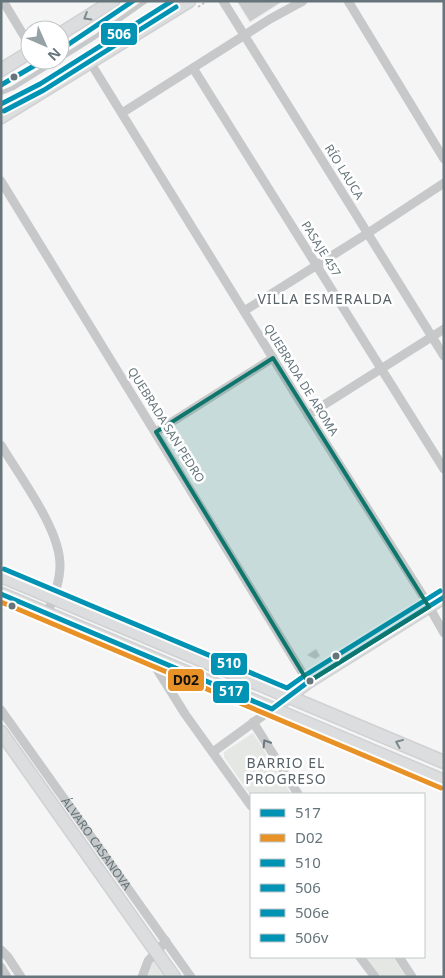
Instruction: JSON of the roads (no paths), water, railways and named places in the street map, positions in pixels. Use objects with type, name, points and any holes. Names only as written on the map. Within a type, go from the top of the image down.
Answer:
[{"type":"main road","points":[[70,28],[113,1]]},
{"type":"main road","points":[[1,117],[189,1]]},
{"type":"main road","points":[[1,70],[20,58]]},
{"type":"main road","points":[[1,576],[444,762]]},
{"type":"main road","points":[[1,594],[444,781]]},
{"type":"main road","points":[[272,709],[308,682],[444,597]]},
{"type":"main road","name":"ÁLVARO CASANOVA","points":[[1,732],[174,977]]},
{"type":"street","name":"RÍO LAUCA","points":[[224,1],[444,356]]},
{"type":"street","points":[[122,113],[270,19],[304,1]]},
{"type":"street","points":[[348,1],[444,159]]},
{"type":"street","points":[[4,7],[20,31]]},
{"type":"street","name":"QUEBRADA DE AROMA","points":[[90,62],[444,633]]},
{"type":"street","name":"PASAJE 457","points":[[193,68],[444,468]]},
{"type":"street","name":"QUEBRADA SAN PEDRO","points":[[1,181],[308,682]]},
{"type":"street","points":[[244,311],[368,234],[444,183]]},
{"type":"street","points":[[308,415],[444,329]]},
{"type":"street","points":[[156,432],[273,358]]},
{"type":"street","points":[[1,445],[42,512],[58,550],[59,580],[46,613]]},
{"type":"street","points":[[154,658],[155,666],[175,698],[250,805]]},
{"type":"street","points":[[212,752],[272,709]]},
{"type":"street","name":"ÁLVARO CASANOVA","points":[[1,710],[192,977]]},
{"type":"street","points":[[253,722],[297,793]]},
{"type":"street","points":[[142,977],[148,961],[166,941]]},
{"type":"street","points":[[1,950],[21,977]]},
{"type":"street","points":[[361,958],[374,977]]},
{"type":"street","points":[[401,958],[412,977]]},
{"type":"street","points":[[1,967],[7,977]]},
{"type":"lane","points":[[70,52],[96,37],[146,1]]},
{"type":"lane","points":[[1,104],[48,79],[172,1]]},
{"type":"lane","points":[[1,93],[13,88],[42,70]]},
{"type":"district","name":"VILLA ESMERALDA","points":[[325,299]]},
{"type":"district","name":"BARRIO EL PROGRESO","points":[[286,772]]}]
